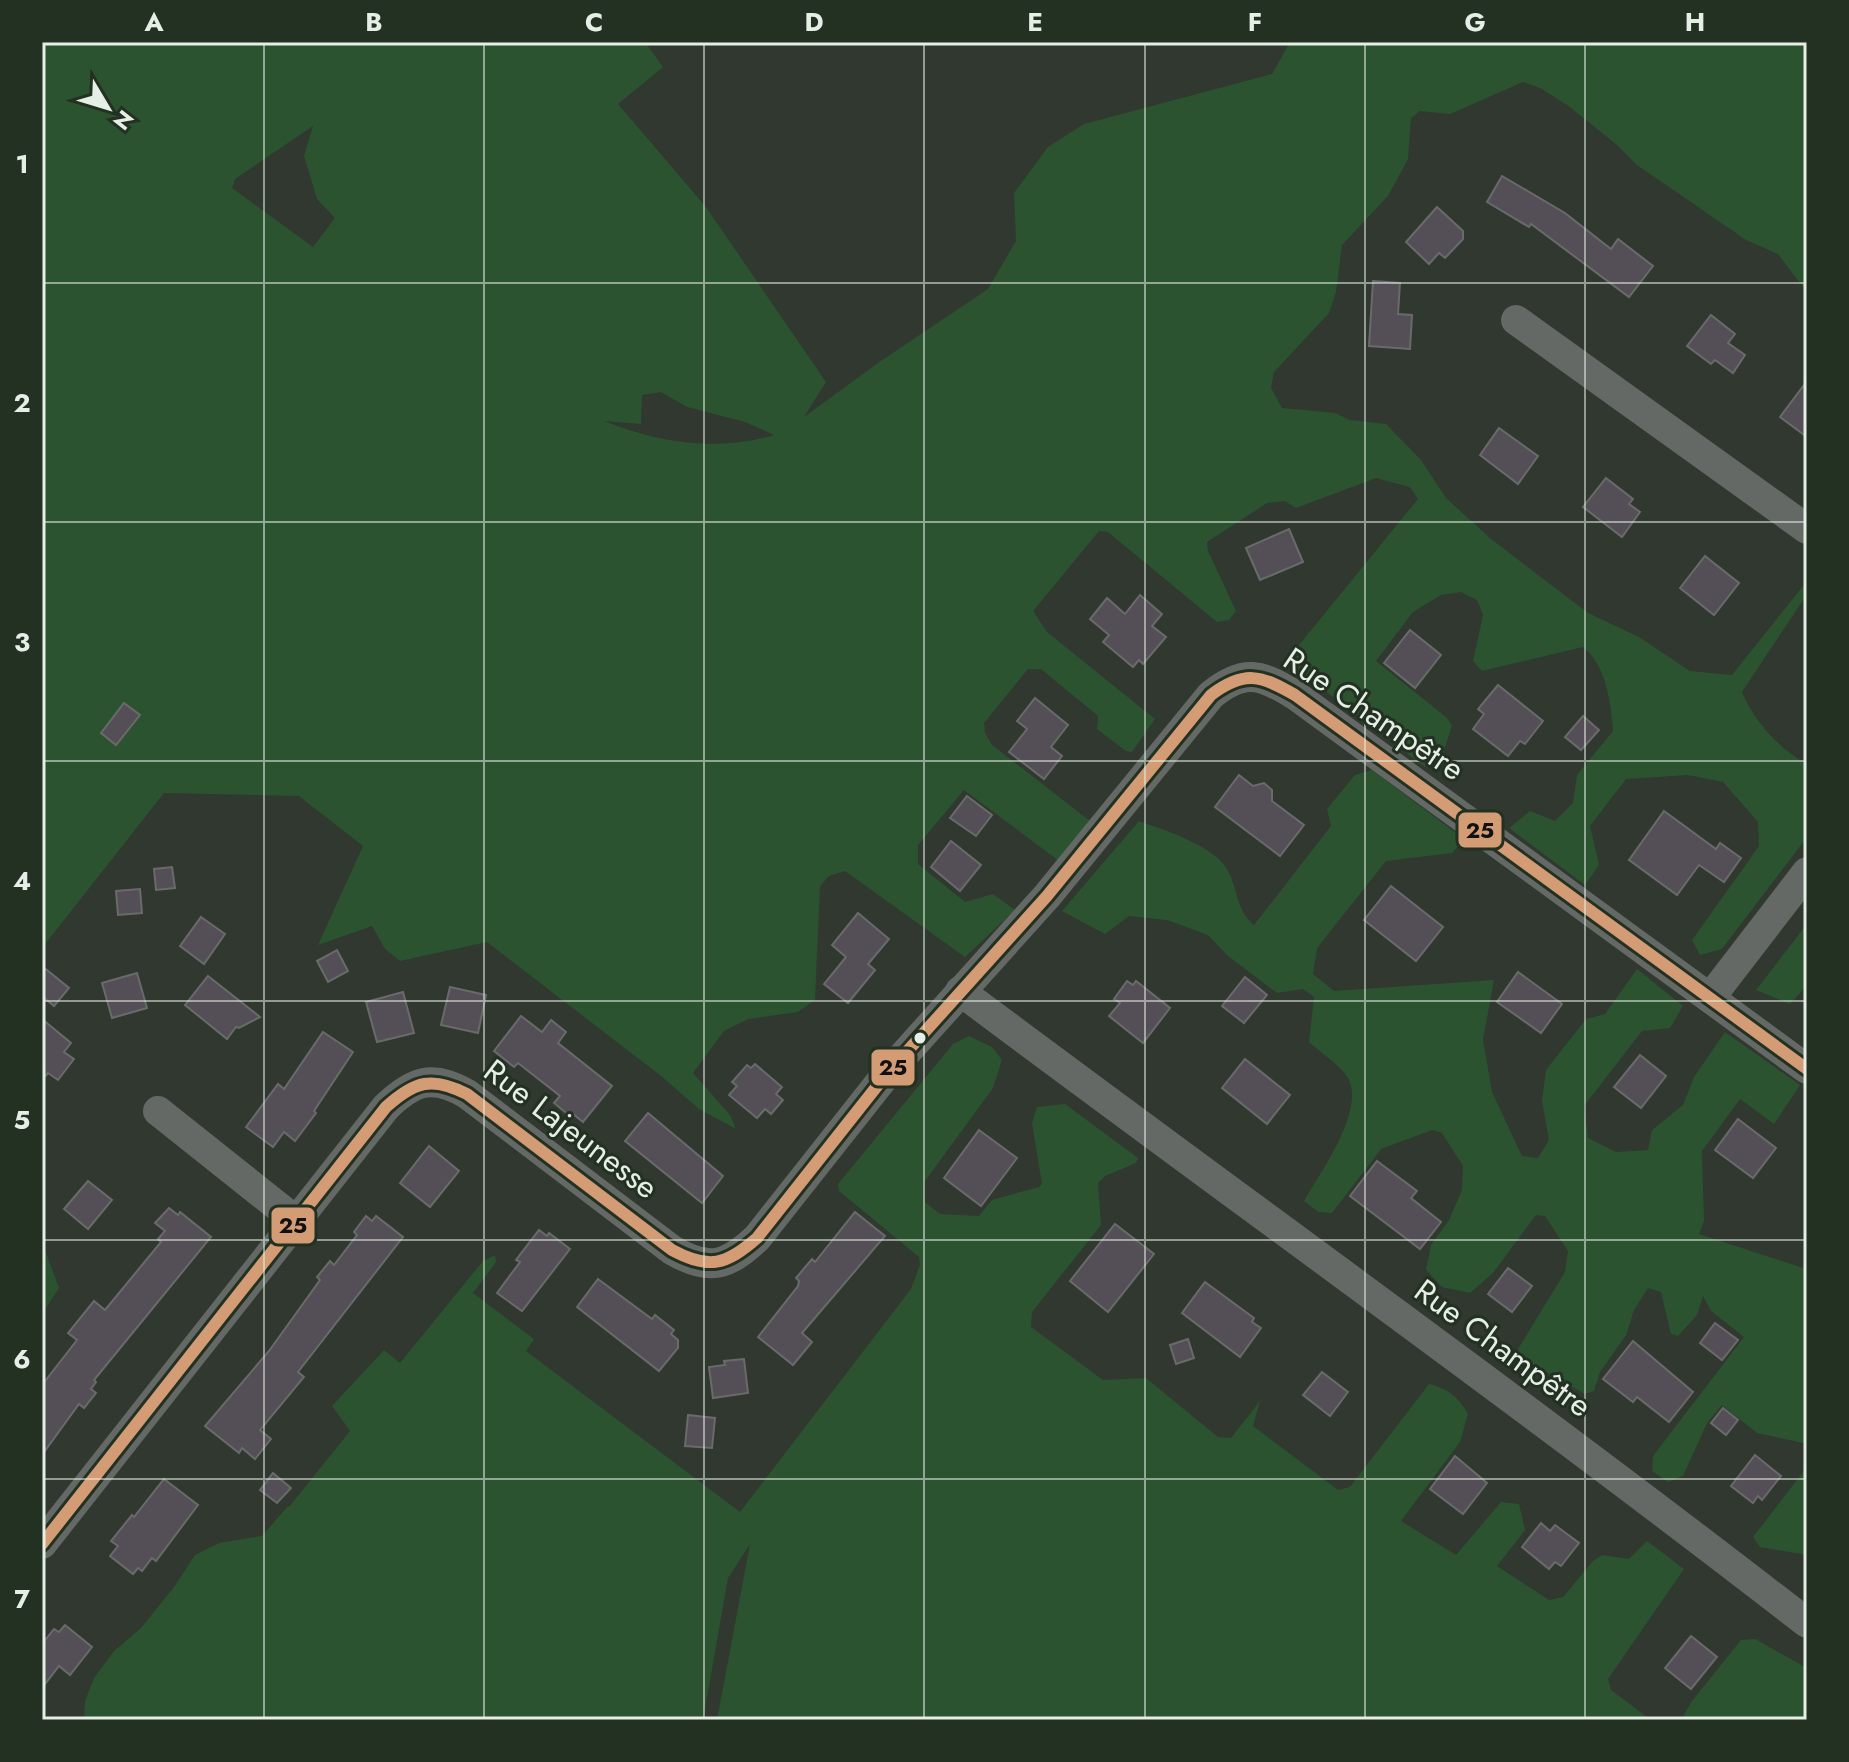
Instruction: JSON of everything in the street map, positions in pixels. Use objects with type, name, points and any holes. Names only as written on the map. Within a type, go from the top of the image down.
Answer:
[{"type":"street","points":[[1516,320],[1807,529]]},
{"type":"street","name":"Rue Champêtre","points":[[712,1265],[736,1258],[757,1238],[885,1076],[1088,848],[1211,695],[1228,681],[1250,676],[1269,679],[1295,695],[1807,1069]]},
{"type":"street","points":[[1710,998],[1807,872]]},
{"type":"street","name":"Rue Champêtre","points":[[960,991],[1560,1434],[1807,1623]]},
{"type":"street","name":"Rue Lajeunesse","points":[[42,1544],[386,1107],[403,1091],[423,1082],[447,1083],[467,1094],[672,1250],[692,1262],[712,1265]]},
{"type":"street","points":[[158,1111],[295,1220]]},
{"type":"green space","points":[[42,42],[645,42],[663,67],[618,104],[706,207],[826,382],[804,417],[988,289],[1016,241],[1014,193],[1048,147],[1084,124],[1272,74],[1290,42],[1807,42],[1807,292],[1778,254],[1746,240],[1637,165],[1570,107],[1540,88],[1523,82],[1450,114],[1420,111],[1411,118],[1408,159],[1388,196],[1342,245],[1336,292],[1329,313],[1274,372],[1271,388],[1282,408],[1335,413],[1350,420],[1386,424],[1421,460],[1446,498],[1491,539],[1588,613],[1639,637],[1690,671],[1732,675],[1807,581],[1807,594],[1742,692],[1768,733],[1807,764],[1807,837],[1722,949],[1700,955],[1692,940],[1759,846],[1758,822],[1723,782],[1688,775],[1626,779],[1590,826],[1599,865],[1585,885],[1509,828],[1530,811],[1555,821],[1573,803],[1577,775],[1613,731],[1609,697],[1602,674],[1583,647],[1482,671],[1473,661],[1483,615],[1477,600],[1461,592],[1441,595],[1413,612],[1376,661],[1452,725],[1441,760],[1425,767],[1286,661],[1418,499],[1410,487],[1376,478],[1296,508],[1285,501],[1267,503],[1207,542],[1208,551],[1236,611],[1229,620],[1217,622],[1108,532],[1099,531],[1033,611],[1047,632],[1155,719],[1132,752],[1126,751],[1097,729],[1098,716],[1041,669],[1028,669],[984,723],[985,733],[992,745],[1090,821],[1059,861],[964,790],[918,845],[918,864],[965,902],[993,894],[1015,910],[965,957],[845,871],[829,876],[820,886],[815,1000],[798,1012],[748,1019],[724,1031],[693,1073],[730,1115],[736,1129],[699,1109],[661,1076],[487,942],[400,961],[385,949],[372,926],[318,945],[363,846],[299,796],[164,793],[42,948]],"holes":[[[313,126],[304,156],[317,199],[335,218],[313,247],[232,188],[235,179]],[[661,392],[687,407],[745,422],[774,435],[730,443],[688,443],[646,435],[604,421],[641,424],[642,395]]]},
{"type":"green space","points":[[1372,770],[1464,839],[1452,853],[1386,861],[1317,948],[1313,974],[1334,991],[1494,980],[1483,1040],[1492,1092],[1522,1156],[1538,1158],[1549,1140],[1542,1101],[1546,1070],[1586,1019],[1605,1014],[1637,969],[1683,1006],[1670,1028],[1642,1031],[1584,1106],[1588,1138],[1616,1152],[1648,1150],[1652,1130],[1683,1105],[1694,1077],[1725,1032],[1800,1085],[1774,1124],[1740,1099],[1702,1151],[1704,1221],[1699,1234],[1806,1269],[1807,1444],[1757,1433],[1722,1405],[1707,1423],[1683,1476],[1668,1482],[1652,1471],[1653,1456],[1744,1337],[1711,1311],[1703,1296],[1697,1315],[1678,1336],[1671,1334],[1661,1292],[1648,1288],[1634,1310],[1626,1335],[1600,1372],[1594,1391],[1585,1394],[1519,1357],[1518,1349],[1565,1272],[1568,1251],[1545,1216],[1536,1215],[1493,1273],[1470,1293],[1442,1287],[1426,1270],[1431,1245],[1449,1220],[1462,1190],[1463,1166],[1442,1133],[1432,1130],[1381,1149],[1332,1213],[1318,1212],[1304,1201],[1340,1139],[1351,1104],[1351,1088],[1346,1075],[1309,1042],[1314,997],[1303,989],[1277,993],[1228,956],[1208,935],[1167,920],[1129,916],[1105,934],[1062,911],[1139,821],[1177,835],[1215,856],[1230,875],[1241,908],[1254,925],[1331,826],[1327,809],[1355,775]]},
{"type":"green space","points":[[1807,924],[1807,985],[1790,1004],[1756,990]]},
{"type":"green space","points":[[969,1036],[992,1047],[1002,1060],[993,1088],[925,1181],[925,1202],[940,1214],[979,1216],[992,1200],[1042,1184],[1032,1123],[1037,1107],[1065,1104],[1138,1158],[1136,1163],[1105,1176],[1098,1183],[1101,1225],[1032,1312],[1031,1327],[1103,1380],[1146,1378],[1218,1437],[1231,1438],[1260,1401],[1253,1426],[1338,1490],[1350,1487],[1429,1384],[1447,1391],[1468,1414],[1460,1442],[1401,1521],[1456,1555],[1501,1502],[1519,1504],[1525,1530],[1497,1566],[1549,1600],[1563,1597],[1593,1561],[1602,1555],[1629,1559],[1647,1541],[1684,1569],[1608,1679],[1611,1690],[1651,1720],[717,1720],[750,1544],[728,1578],[703,1720],[84,1720],[85,1701],[94,1678],[114,1651],[141,1628],[195,1555],[219,1543],[262,1536],[350,1431],[332,1406],[384,1350],[400,1363],[483,1261],[495,1255],[496,1262],[473,1293],[534,1339],[526,1351],[740,1512],[911,1289],[920,1265],[919,1257],[839,1191],[838,1184],[953,1044]]},
{"type":"green space","points":[[42,1242],[59,1288],[42,1314]]},
{"type":"green space","points":[[1807,1467],[1807,1555],[1760,1547],[1753,1537]]},
{"type":"green space","points":[[1755,1639],[1807,1668],[1807,1720],[1681,1720],[1692,1701],[1741,1640]]},
{"type":"building","points":[[1502,176],[1565,213],[1611,249],[1618,239],[1653,266],[1629,297],[1531,224],[1529,227],[1487,202]]},
{"type":"building","points":[[1437,207],[1463,231],[1463,239],[1445,258],[1439,253],[1429,264],[1406,242]]},
{"type":"building","points":[[1373,281],[1400,283],[1398,314],[1412,315],[1410,349],[1369,346]]},
{"type":"building","points":[[1711,315],[1735,334],[1728,343],[1745,355],[1733,373],[1715,360],[1711,364],[1687,346]]},
{"type":"building","points":[[1807,381],[1807,437],[1780,417]]},
{"type":"building","points":[[1499,428],[1538,456],[1518,484],[1480,455]]},
{"type":"building","points":[[1606,478],[1633,499],[1629,504],[1640,512],[1622,537],[1583,507]]},
{"type":"building","points":[[1289,529],[1303,562],[1260,580],[1246,548]]},
{"type":"building","points":[[1705,556],[1739,583],[1714,615],[1680,588]]},
{"type":"building","points":[[1140,595],[1162,614],[1152,626],[1166,637],[1143,664],[1139,660],[1133,667],[1103,642],[1109,635],[1090,619],[1107,598],[1125,614]]},
{"type":"building","points":[[1410,630],[1441,655],[1415,688],[1384,663]]},
{"type":"building","points":[[1498,685],[1543,721],[1525,744],[1520,741],[1508,756],[1473,729],[1484,714],[1478,709]]},
{"type":"building","points":[[1035,698],[1068,725],[1051,747],[1062,756],[1044,779],[1009,752],[1027,729],[1017,721]]},
{"type":"building","points":[[124,703],[140,715],[116,745],[101,733]]},
{"type":"building","points":[[1583,716],[1599,730],[1581,750],[1565,737]]},
{"type":"building","points":[[1239,775],[1253,786],[1264,783],[1272,790],[1272,801],[1304,825],[1280,856],[1215,807]]},
{"type":"building","points":[[967,796],[992,815],[976,836],[950,818]]},
{"type":"building","points":[[1664,811],[1716,849],[1720,843],[1741,858],[1724,882],[1699,865],[1677,895],[1629,860]]},
{"type":"building","points":[[951,841],[981,865],[960,891],[931,867]]},
{"type":"building","points":[[172,867],[175,888],[156,890],[154,869]]},
{"type":"building","points":[[1391,886],[1443,927],[1416,961],[1364,920]]},
{"type":"building","points":[[140,889],[142,913],[118,915],[116,891]]},
{"type":"building","points":[[858,913],[889,939],[868,964],[875,970],[848,1003],[824,984],[846,957],[832,945]]},
{"type":"building","points":[[201,917],[225,934],[204,964],[180,946]]},
{"type":"building","points":[[337,950],[348,971],[328,982],[317,961]]},
{"type":"building","points":[[42,966],[69,988],[54,1006],[42,996]]},
{"type":"building","points":[[1518,972],[1562,1004],[1541,1033],[1497,1002]]},
{"type":"building","points":[[137,973],[147,1008],[112,1018],[102,983]]},
{"type":"building","points":[[208,976],[260,1017],[236,1027],[227,1039],[185,1005]]},
{"type":"building","points":[[1245,977],[1267,995],[1244,1023],[1222,1006]]},
{"type":"building","points":[[1127,981],[1133,985],[1136,981],[1170,1008],[1143,1043],[1109,1016],[1120,1003],[1114,999]]},
{"type":"building","points":[[450,987],[486,995],[478,1033],[441,1025]]},
{"type":"building","points":[[403,992],[414,1033],[377,1042],[366,1002]]},
{"type":"building","points":[[521,1016],[542,1032],[551,1020],[566,1032],[558,1043],[612,1086],[583,1122],[554,1103],[560,1096],[518,1063],[514,1067],[494,1051]]},
{"type":"building","points":[[42,1019],[71,1043],[64,1052],[74,1059],[58,1080],[48,1073],[42,1080]]},
{"type":"building","points":[[323,1032],[353,1052],[295,1141],[284,1132],[273,1147],[246,1127],[278,1084],[284,1089]]},
{"type":"building","points":[[1640,1055],[1666,1076],[1641,1108],[1614,1087]]},
{"type":"building","points":[[1245,1059],[1290,1095],[1267,1124],[1222,1088]]},
{"type":"building","points":[[755,1064],[782,1087],[776,1094],[783,1100],[771,1114],[765,1109],[757,1118],[729,1095],[737,1086],[732,1082],[747,1065],[751,1068]]},
{"type":"building","points":[[648,1113],[723,1176],[702,1203],[625,1141]]},
{"type":"building","points":[[1738,1119],[1776,1148],[1753,1178],[1715,1150]]},
{"type":"building","points":[[979,1130],[1017,1158],[981,1206],[944,1178]]},
{"type":"building","points":[[429,1146],[459,1171],[430,1207],[400,1183]]},
{"type":"building","points":[[1377,1161],[1417,1191],[1411,1198],[1441,1222],[1420,1249],[1350,1196]]},
{"type":"building","points":[[88,1181],[112,1200],[88,1229],[64,1209]]},
{"type":"building","points":[[169,1208],[178,1215],[180,1212],[211,1237],[94,1380],[96,1382],[91,1389],[96,1393],[84,1408],[79,1404],[42,1455],[42,1385],[77,1340],[68,1333],[94,1301],[105,1310],[161,1242],[158,1239],[165,1231],[155,1223]]},
{"type":"building","points":[[855,1212],[885,1236],[802,1333],[812,1342],[793,1365],[758,1337],[798,1286],[796,1278],[812,1259],[815,1262]]},
{"type":"building","points":[[366,1216],[372,1221],[376,1216],[403,1237],[298,1372],[304,1377],[260,1430],[271,1439],[255,1459],[242,1448],[239,1453],[205,1426],[269,1351],[320,1280],[317,1277],[330,1261],[334,1265],[357,1235],[354,1232]]},
{"type":"building","points":[[1115,1224],[1154,1254],[1108,1312],[1070,1281]]},
{"type":"building","points":[[539,1230],[547,1236],[549,1233],[570,1249],[522,1311],[497,1293],[520,1262],[516,1260]]},
{"type":"building","points":[[1508,1268],[1532,1286],[1512,1312],[1488,1294]]},
{"type":"building","points":[[598,1279],[652,1319],[655,1315],[674,1330],[671,1334],[678,1340],[678,1348],[659,1371],[577,1307]]},
{"type":"building","points":[[1205,1282],[1254,1318],[1252,1322],[1261,1328],[1240,1357],[1182,1313]]},
{"type":"building","points":[[1715,1323],[1738,1340],[1722,1360],[1700,1343]]},
{"type":"building","points":[[1188,1339],[1194,1358],[1176,1364],[1170,1345]]},
{"type":"building","points":[[1633,1341],[1693,1392],[1669,1422],[1637,1397],[1633,1402],[1603,1379]]},
{"type":"building","points":[[744,1359],[748,1393],[713,1398],[709,1367],[725,1365],[724,1361]]},
{"type":"building","points":[[1322,1372],[1348,1392],[1330,1416],[1303,1395]]},
{"type":"building","points":[[1723,1408],[1738,1420],[1726,1435],[1711,1423]]},
{"type":"building","points":[[688,1415],[715,1418],[712,1448],[685,1446]]},
{"type":"building","points":[[1755,1455],[1781,1476],[1762,1500],[1758,1496],[1753,1503],[1731,1486]]},
{"type":"building","points":[[1455,1456],[1487,1483],[1463,1514],[1430,1489]]},
{"type":"building","points":[[273,1473],[291,1488],[277,1503],[260,1490]]},
{"type":"building","points":[[164,1479],[198,1505],[156,1561],[152,1558],[142,1571],[138,1568],[133,1574],[110,1556],[118,1546],[111,1541]]},
{"type":"building","points":[[1541,1523],[1550,1531],[1555,1525],[1579,1543],[1561,1566],[1555,1562],[1549,1569],[1522,1547]]},
{"type":"building","points":[[65,1625],[92,1647],[70,1675],[59,1666],[42,1688],[42,1644],[54,1629],[59,1632]]},
{"type":"building","points":[[1691,1636],[1717,1657],[1691,1689],[1665,1668]]},
{"type":"transit line","name":"25","points":[[42,1544],[386,1107],[415,1087],[434,1083],[467,1094],[672,1250],[697,1260],[717,1262],[746,1247],[757,1238],[885,1076],[1047,896],[1211,695],[1243,679],[1272,683],[1295,695],[1807,1069]]}]
